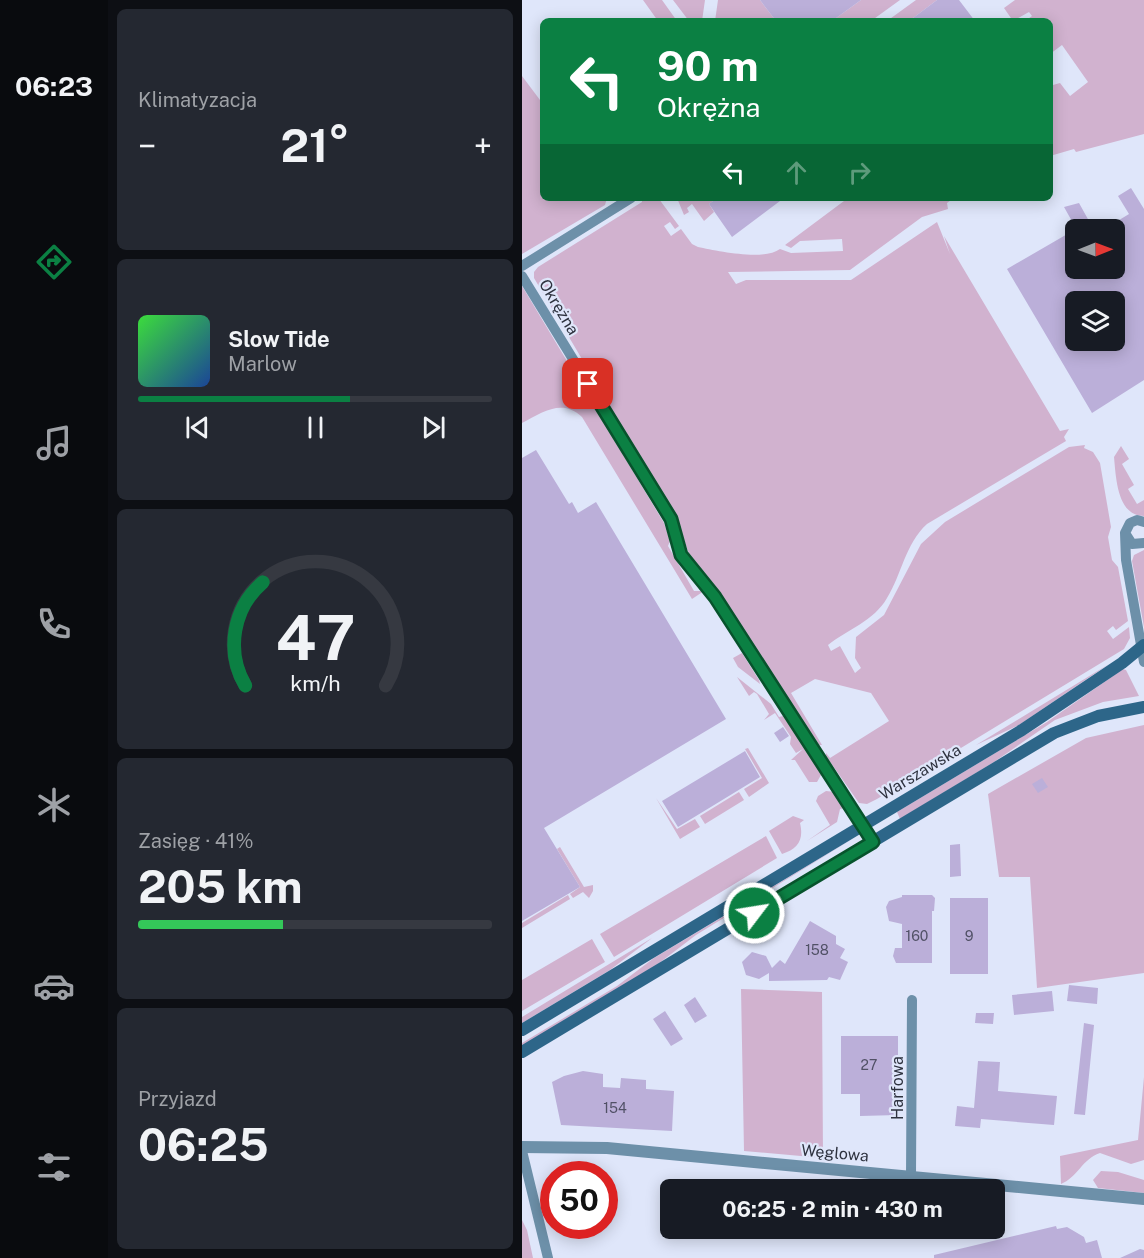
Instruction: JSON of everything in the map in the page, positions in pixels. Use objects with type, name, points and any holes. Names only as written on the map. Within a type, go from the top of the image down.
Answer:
[{"type":"main road","name":"Warszawska","points":[[522,1030],[1022,730],[1143,646]]},
{"type":"main road","points":[[522,1063],[526,1050],[1054,734],[1098,716],[1144,707]]},
{"type":"street","points":[[522,266],[626,201]]},
{"type":"street","name":"Okrężna","points":[[522,276],[671,519],[681,555],[715,597],[873,842]]},
{"type":"street","points":[[1144,522],[1137,520],[1130,523],[1125,533],[1126,560],[1144,662]]},
{"type":"street","points":[[1125,533],[1131,544],[1144,543]]},
{"type":"street","name":"Harfowa","points":[[911,1177],[912,1000]]},
{"type":"street","name":"Węglowa","points":[[522,1147],[607,1148],[1144,1199]]},
{"type":"street","points":[[522,1151],[548,1258]]},
{"type":"shaded area","points":[[643,0],[662,0],[675,18],[656,18]]},
{"type":"shaded area","points":[[673,0],[705,0],[702,18],[687,18]]},
{"type":"shaded area","points":[[718,0],[760,0],[774,18],[715,18]]},
{"type":"shaded area","points":[[861,0],[900,0],[875,18],[836,18]]},
{"type":"shaded area","points":[[916,0],[937,0],[913,18],[891,18]]},
{"type":"shaded area","points":[[1015,0],[1144,0],[1144,134],[1076,152],[1074,149],[1053,155],[1053,85],[1060,83],[1070,96],[1088,82],[1062,45],[1053,52],[1053,18],[1029,18],[1032,16],[1029,12],[1018,18],[1011,18],[1004,8]]},
{"type":"shaded area","points":[[522,76],[540,100],[540,201],[606,201],[605,205],[522,254]]},
{"type":"shaded area","points":[[660,201],[679,226],[675,229],[670,222],[664,226],[671,236],[681,229],[692,244],[698,247],[752,255],[773,253],[780,249],[791,253],[843,251],[842,239],[800,241],[791,248],[785,245],[844,201],[950,201],[947,203],[948,209],[922,217],[850,270],[728,272],[736,284],[746,280],[851,280],[937,222],[950,254],[944,236],[1060,431],[1069,429],[1064,437],[1066,441],[927,524],[909,550],[882,606],[868,619],[828,645],[831,651],[840,646],[855,673],[861,668],[855,658],[856,637],[884,615],[921,544],[945,522],[1069,447],[1085,445],[1084,448],[1093,452],[1100,463],[1111,527],[1108,537],[1112,560],[1118,567],[1128,621],[1116,630],[1113,626],[1107,631],[1113,639],[1129,627],[1130,638],[1124,649],[877,799],[867,804],[859,803],[826,753],[830,758],[889,721],[871,693],[815,679],[791,693],[822,745],[819,745],[772,677],[720,592],[689,554],[676,518],[534,278],[534,272],[538,267],[642,202]]},
{"type":"shaded area","points":[[678,201],[713,201],[709,204],[714,212],[704,221],[692,204],[687,208],[689,212],[684,215]]},
{"type":"shaded area","points":[[522,286],[664,523],[670,541],[668,546],[694,591],[704,591],[692,599],[582,417],[575,411],[560,408],[545,411],[522,423]]},
{"type":"shaded area","points":[[1121,446],[1129,459],[1122,464],[1134,485],[1128,489],[1137,504],[1144,500],[1144,516],[1128,510],[1120,494],[1114,457]]},
{"type":"shaded area","points":[[1144,550],[1144,627],[1132,561],[1134,555]]},
{"type":"shaded area","points":[[742,653],[760,684],[738,667],[733,658]]},
{"type":"shaded area","points":[[1109,664],[1019,725],[976,745]]},
{"type":"shaded area","points":[[1123,669],[1126,670],[1139,696],[1103,702],[1055,720],[994,762],[900,819],[897,812],[1047,722]]},
{"type":"shaded area","points":[[737,677],[771,704],[779,717],[783,716],[819,769],[821,775],[817,782],[809,782],[795,760],[791,760],[803,749],[796,753],[790,744],[791,737],[775,713],[764,720],[769,714],[757,694],[754,692],[749,696]]},
{"type":"shaded area","points":[[1144,725],[1144,973],[1037,988],[1030,877],[999,877],[988,794],[1086,738]]},
{"type":"shaded area","points":[[748,748],[769,783],[749,797],[744,789],[762,778],[745,749]]},
{"type":"shaded area","points":[[826,791],[835,792],[844,808],[840,809],[837,822],[807,841],[830,825],[816,801],[818,796]]},
{"type":"shaded area","points":[[739,792],[744,800],[705,824],[700,816]]},
{"type":"shaded area","points":[[656,798],[677,829],[695,819],[700,827],[680,839]]},
{"type":"shaded area","points":[[793,816],[804,820],[800,823],[800,839],[796,846],[782,854],[769,831]]},
{"type":"shaded area","points":[[766,836],[777,858],[614,957],[600,934]]},
{"type":"shaded area","points":[[854,838],[696,935],[654,967],[522,1046],[522,1043],[617,986],[654,958]]},
{"type":"shaded area","points":[[560,847],[584,887],[593,885],[589,898],[583,892],[573,898],[570,894],[580,887],[557,849]]},
{"type":"shaded area","points":[[568,895],[570,899],[522,928],[522,923]]},
{"type":"shaded area","points":[[652,938],[610,970],[522,1023],[522,1017]]},
{"type":"shaded area","points":[[592,939],[605,962],[522,1011],[522,980]]},
{"type":"shaded area","points":[[741,989],[822,992],[823,1158],[744,1151]]},
{"type":"shaded area","points":[[1144,1077],[1144,1160],[1131,1164],[1100,1153],[1089,1159],[1072,1177],[1061,1184],[1060,1156],[1138,1140]]},
{"type":"shaded area","points":[[1101,1171],[1118,1172],[1144,1180],[1144,1193],[1098,1188],[1093,1180]]},
{"type":"shaded area","points":[[522,1220],[527,1230],[533,1258],[522,1258]]},
{"type":"building","points":[[760,0],[861,0],[836,18],[774,18]]},
{"type":"building","points":[[937,0],[959,0],[973,18],[913,18]]},
{"type":"building","points":[[1131,188],[1144,209],[1144,380],[1092,413],[1007,269],[1065,235],[1065,279],[1125,279],[1125,219],[1121,219],[1129,214],[1118,196]]},
{"type":"building","points":[[713,201],[780,201],[732,237],[709,204]]},
{"type":"building","points":[[1079,203],[1088,219],[1071,219],[1064,207]]},
{"type":"building","points":[[536,450],[569,504],[572,502],[578,513],[596,502],[726,719],[544,828],[580,887],[522,921],[522,458]]},
{"type":"building","points":[[783,727],[789,736],[780,742],[774,733]]},
{"type":"building","points":[[745,751],[760,777],[678,827],[662,801]]},
{"type":"building","points":[[1042,778],[1048,787],[1038,793],[1032,784]]},
{"type":"building","points":[[960,844],[961,876],[950,877],[950,845]]},
{"type":"building","points":[[902,895],[932,895],[935,898],[934,911],[932,911],[932,963],[896,963],[893,956],[895,948],[902,948],[902,924],[889,921],[886,907],[889,901],[902,897]]},
{"type":"building","points":[[950,898],[988,898],[988,974],[950,974]]},
{"type":"building","points":[[810,921],[836,936],[836,944],[845,949],[840,958],[848,962],[840,980],[829,977],[827,980],[769,981],[769,973],[759,979],[746,975],[742,962],[752,952],[766,956],[772,968],[780,960],[785,964]]},
{"type":"building","points":[[1069,985],[1098,988],[1097,1004],[1067,1001]]},
{"type":"building","points":[[1052,991],[1054,1011],[1014,1015],[1012,995]]},
{"type":"building","points":[[695,997],[707,1016],[695,1023],[684,1005]]},
{"type":"building","points":[[665,1011],[683,1039],[671,1046],[653,1019]]},
{"type":"building","points":[[976,1013],[994,1013],[993,1024],[975,1023]]},
{"type":"building","points":[[1084,1023],[1094,1025],[1085,1115],[1074,1114]]},
{"type":"building","points":[[841,1036],[898,1036],[898,1115],[860,1116],[860,1094],[841,1094]]},
{"type":"building","points":[[978,1061],[1000,1062],[998,1091],[1057,1096],[1054,1125],[981,1119],[980,1128],[955,1126],[957,1106],[974,1108]]},
{"type":"building","points":[[583,1071],[603,1074],[603,1087],[620,1088],[621,1078],[646,1080],[646,1089],[674,1091],[672,1131],[561,1125],[552,1082]]},
{"type":"building","points":[[1056,1226],[1057,1229],[1067,1227],[1084,1237],[1086,1243],[1097,1240],[1102,1258],[934,1258],[934,1255]]},
{"type":"building","points":[[1140,1249],[1144,1250],[1144,1258],[1120,1258]]},
{"type":"route","points":[[588,384],[671,519],[681,555],[715,597],[873,842],[754,913]]}]
